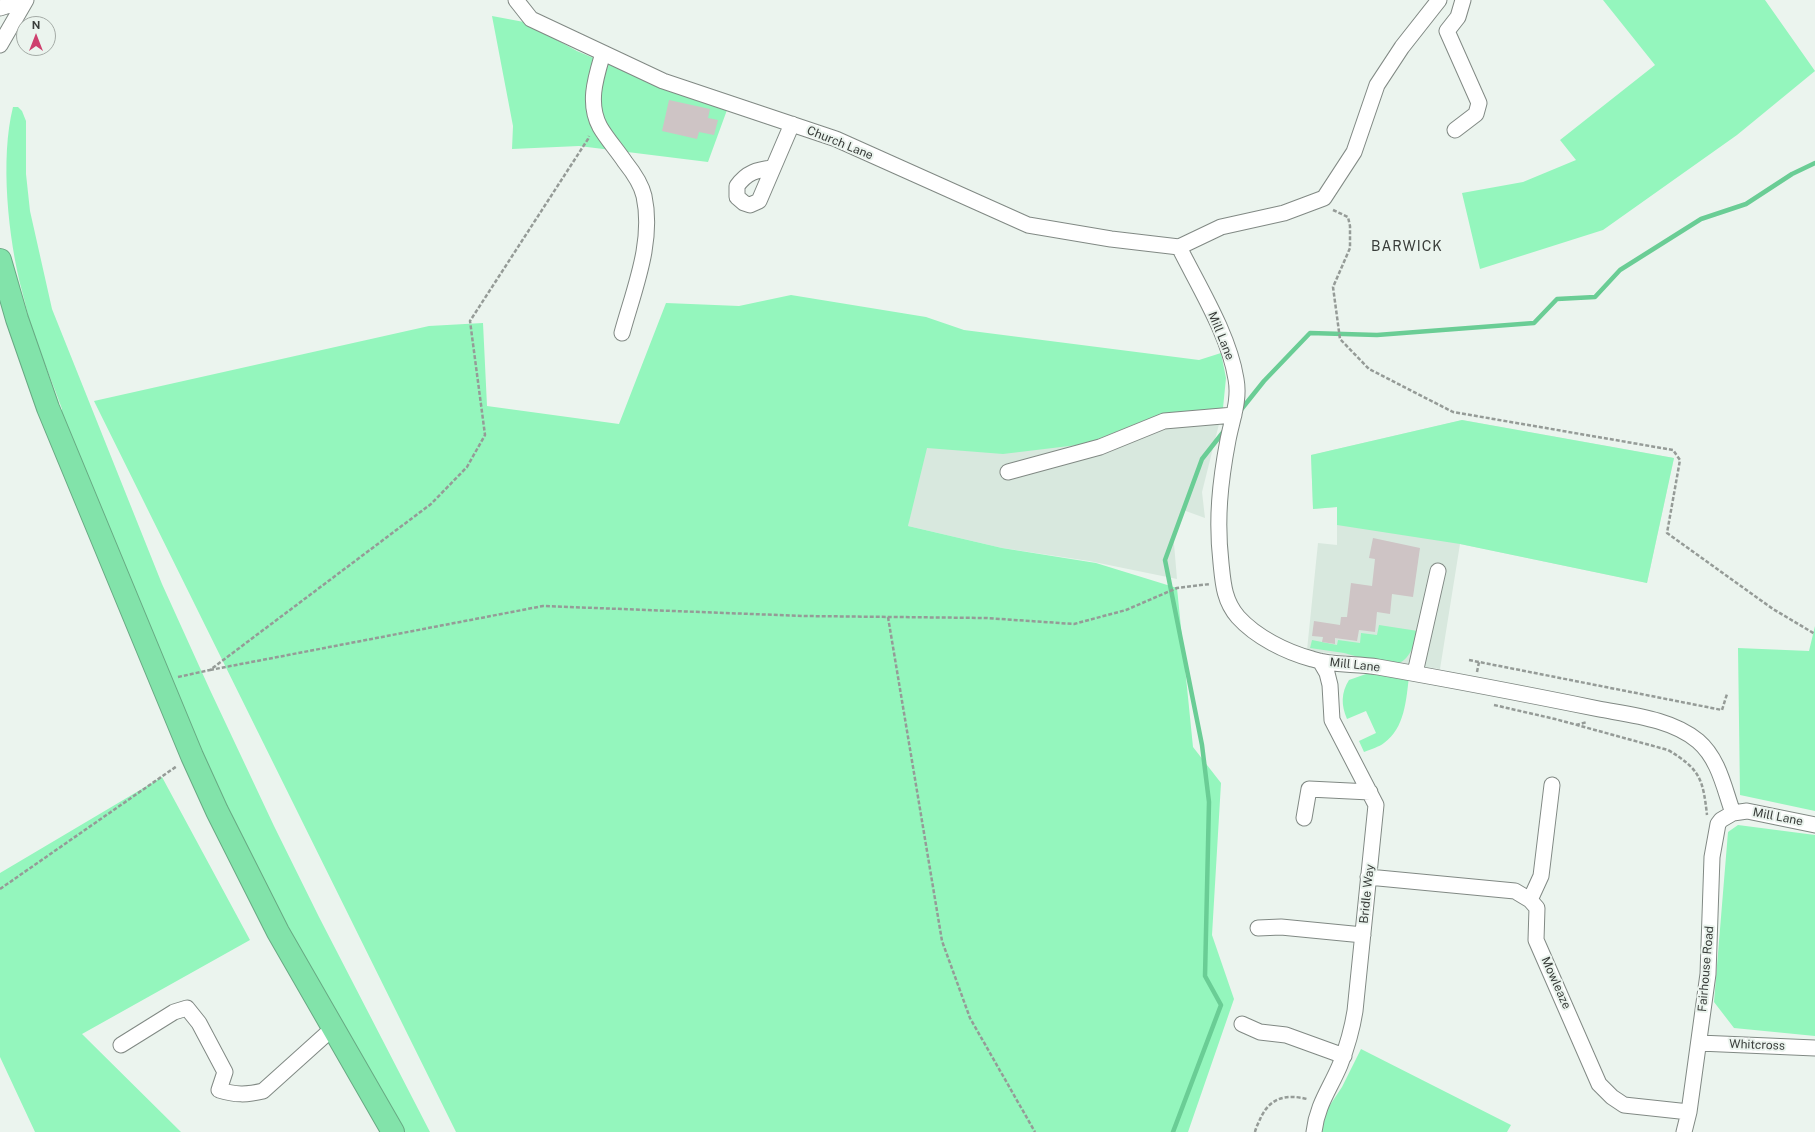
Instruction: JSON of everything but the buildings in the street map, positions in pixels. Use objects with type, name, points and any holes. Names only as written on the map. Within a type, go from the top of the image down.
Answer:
[{"type":"highway","points":[[0,260],[17,319],[48,408],[192,756],[247,872],[278,932],[393,1132]]},
{"type":"street","points":[[0,8],[25,0]]},
{"type":"street","points":[[0,44],[25,0]]},
{"type":"street","name":"Church Lane","points":[[516,0],[531,19],[663,81],[836,139],[1028,225],[1111,239],[1179,247]]},
{"type":"street","points":[[1179,247],[1221,228],[1284,213],[1324,198],[1354,152],[1378,85],[1402,47],[1439,0]]},
{"type":"street","points":[[1455,130],[1476,114],[1479,102],[1447,31],[1458,17],[1463,0]]},
{"type":"street","points":[[603,53],[596,78],[593,107],[600,126],[638,179],[644,194],[648,217],[647,236],[642,262],[622,333]]},
{"type":"street","points":[[772,168],[792,124]]},
{"type":"street","name":"Mill Lane","points":[[1179,247],[1227,344],[1237,380],[1236,406],[1228,437],[1219,495],[1218,533],[1225,597],[1237,616],[1270,642],[1296,654],[1320,662],[1361,664],[1415,673],[1632,716],[1680,729],[1697,740],[1709,752],[1717,766],[1733,813],[1747,811],[1815,824]]},
{"type":"street","points":[[1008,472],[1100,447],[1164,421],[1234,415]]},
{"type":"street","points":[[1415,673],[1438,571]]},
{"type":"street","name":"Bridle Way","points":[[1314,1132],[1316,1116],[1321,1102],[1344,1056],[1350,1038],[1355,1011],[1376,805],[1332,720],[1330,685],[1327,673],[1320,662]]},
{"type":"street","points":[[1368,877],[1515,891],[1530,900],[1541,876],[1552,785]]},
{"type":"street","points":[[1304,818],[1309,789],[1370,792]]},
{"type":"street","points":[[1718,824],[1721,820],[1733,813]]},
{"type":"street","name":"Fairhouse Road","points":[[1684,1132],[1689,1112],[1708,974],[1712,857],[1718,824]]},
{"type":"street","name":"Mowleaze","points":[[1530,900],[1537,908],[1536,940],[1599,1084],[1612,1097],[1624,1105],[1689,1112]]},
{"type":"street","points":[[1258,928],[1281,927],[1363,935]]},
{"type":"street","points":[[121,1045],[174,1012],[187,1008],[199,1023],[225,1072],[219,1090],[234,1094],[248,1095],[263,1091],[333,1028]]},
{"type":"street","points":[[1242,1024],[1260,1032],[1286,1034],[1344,1056]]},
{"type":"street","name":"Whitcross","points":[[1699,1043],[1815,1048]]},
{"type":"path","points":[[210,670],[431,504],[467,467],[485,435],[470,320],[588,139],[589,132]]},
{"type":"path","points":[[1315,201],[1348,217],[1350,226],[1350,248],[1333,287],[1340,339],[1369,369],[1453,412],[1673,450],[1680,460],[1666,534],[1774,609],[1815,634]]},
{"type":"path","points":[[161,680],[542,606],[804,616],[986,618],[1074,624],[1126,610],[1177,588],[1223,583]]},
{"type":"path","points":[[888,617],[942,941],[970,1018],[1035,1132]]},
{"type":"path","points":[[1469,660],[1722,710],[1727,694]]},
{"type":"path","points":[[1490,704],[1555,719],[1668,750],[1683,759],[1699,775],[1705,795],[1707,816],[1718,824]]},
{"type":"path","points":[[0,889],[192,756]]},
{"type":"path","points":[[1255,1132],[1266,1107],[1279,1098],[1297,1097],[1321,1102]]},
{"type":"shaded area","points":[[1223,408],[1202,492],[1205,518],[1183,510],[1173,532],[1177,579],[1089,561],[1002,548],[908,526],[919,447],[1086,444],[1153,417],[1202,414]]},
{"type":"shaded area","points":[[1462,420],[1674,458],[1647,583],[1460,544],[1440,669],[1307,650],[1318,543],[1337,545],[1337,507],[1313,509],[1311,455]]},
{"type":"green space","points":[[1603,0],[1765,0],[1815,71],[1737,135],[1603,230],[1480,269],[1462,193],[1523,182],[1576,160],[1560,140],[1655,65]]},
{"type":"green space","points":[[492,16],[524,22],[577,51],[674,92],[727,110],[708,162],[579,146],[512,149],[513,126]]},
{"type":"green space","points":[[13,107],[18,107],[22,111],[26,121],[26,174],[30,211],[52,309],[162,584],[274,826],[319,917],[430,1132],[401,1132],[299,956],[206,765],[60,419],[62,409],[37,344],[17,270],[13,247],[7,198],[6,174],[9,127]]},
{"type":"green space","points":[[791,295],[926,317],[964,330],[1199,360],[1221,353],[1226,378],[1223,408],[1202,414],[1153,417],[1086,444],[1003,454],[927,448],[908,526],[1002,548],[1096,563],[1177,588],[1193,747],[1221,783],[1212,935],[1234,999],[1188,1132],[456,1132],[94,401],[429,326],[483,323],[487,406],[619,424],[666,303],[739,306]]},
{"type":"green space","points":[[1462,420],[1674,458],[1647,583],[1460,544],[1337,525],[1337,507],[1313,509],[1311,455]]},
{"type":"green space","points":[[1379,625],[1418,631],[1412,649],[1403,661],[1394,664],[1387,664],[1344,653],[1310,648],[1312,640],[1337,645],[1338,640],[1360,643],[1361,633],[1377,635]]},
{"type":"green space","points":[[1815,626],[1815,811],[1740,795],[1738,648],[1809,651]]},
{"type":"green space","points":[[1373,670],[1409,677],[1403,713],[1396,730],[1391,737],[1382,744],[1364,752],[1359,741],[1376,733],[1366,711],[1347,719],[1343,704],[1343,694],[1349,680],[1366,674],[1371,674]]},
{"type":"green space","points":[[162,777],[250,940],[82,1034],[181,1132],[35,1132],[0,1057],[0,873]]},
{"type":"green space","points":[[1738,825],[1815,835],[1815,1036],[1734,1028],[1714,1002],[1728,832]]},
{"type":"green space","points":[[1361,1049],[1511,1125],[1507,1132],[1322,1132],[1326,1111],[1342,1087]]},
{"type":"waterway","points":[[1240,411],[1264,381],[1310,333],[1377,335],[1534,323],[1557,299],[1595,297],[1620,270],[1701,219],[1746,204],[1792,174],[1815,163]]},
{"type":"waterway","points":[[1173,1132],[1221,1005],[1205,976],[1209,802],[1202,745],[1165,560],[1202,459],[1224,431]]},
{"type":"district","name":"BARWICK","points":[[1407,247]]}]
